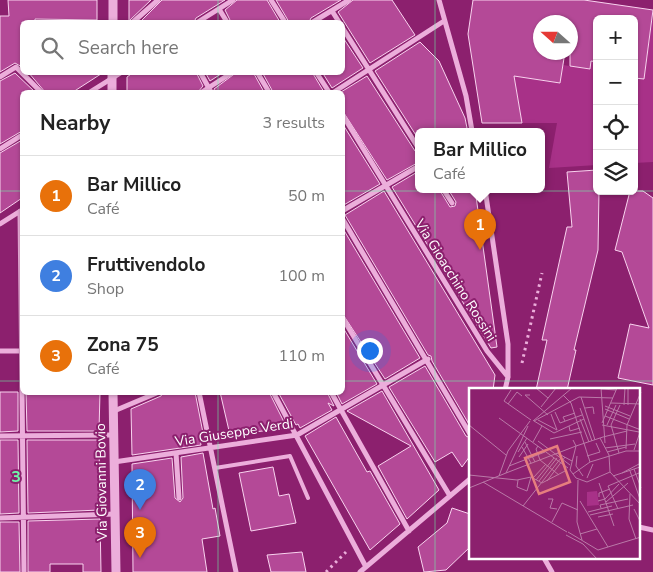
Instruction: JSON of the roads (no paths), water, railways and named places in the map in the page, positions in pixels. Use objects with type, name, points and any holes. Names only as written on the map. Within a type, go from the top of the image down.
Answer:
[{"type":"street","points":[[113,0],[113,20]]},
{"type":"street","points":[[135,20],[158,0]]},
{"type":"street","points":[[201,20],[232,0]]},
{"type":"street","points":[[271,0],[283,20]]},
{"type":"street","points":[[316,20],[349,0]]},
{"type":"street","points":[[439,0],[466,96],[471,128]]},
{"type":"street","points":[[219,9],[226,20]]},
{"type":"street","points":[[332,11],[338,20]]},
{"type":"street","points":[[337,90],[444,21]]},
{"type":"street","points":[[345,32],[415,143]]},
{"type":"street","points":[[0,77],[16,67],[20,71]]},
{"type":"street","points":[[24,75],[39,90]]},
{"type":"street","points":[[202,75],[210,90],[229,75]]},
{"type":"street","points":[[259,75],[268,90]]},
{"type":"street","points":[[318,75],[328,90]]},
{"type":"street","points":[[93,90],[112,76]]},
{"type":"street","points":[[112,76],[112,90]]},
{"type":"street","name":"Via Gioacchino Rossini","points":[[345,119],[487,352],[508,377]]},
{"type":"street","points":[[0,148],[20,136]]},
{"type":"street","points":[[345,209],[415,168]]},
{"type":"street","points":[[446,193],[452,202]]},
{"type":"street","points":[[487,193],[508,344],[508,377],[505,388]]},
{"type":"street","points":[[0,224],[20,211]]},
{"type":"street","points":[[345,223],[428,359],[469,432]]},
{"type":"street","points":[[345,322],[450,496]]},
{"type":"street","points":[[0,351],[20,351]]},
{"type":"street","name":"Via Giuseppe Verdi","points":[[114,462],[297,435],[428,359]]},
{"type":"street","points":[[22,395],[24,572]]},
{"type":"street","name":"Via Giovanni Bovio","points":[[113,395],[116,572]]},
{"type":"street","points":[[114,411],[152,395]]},
{"type":"street","points":[[200,395],[236,572]]},
{"type":"street","points":[[275,395],[366,567]]},
{"type":"street","points":[[333,395],[409,531]]},
{"type":"street","points":[[0,436],[114,435]]},
{"type":"street","points":[[176,453],[179,498]]},
{"type":"street","points":[[360,572],[469,480]]},
{"type":"street","points":[[0,518],[115,514]]},
{"type":"street","points":[[640,527],[653,530]]},
{"type":"street","points":[[545,560],[552,572]]},
{"type":"lane","points":[[215,468],[290,456],[308,498]]},
{"type":"place","name":"Bar Millico","points":[[480,250]]},
{"type":"place","name":"Fruttivendolo","points":[[140,510]]},
{"type":"place","name":"Zona 75","points":[[140,558]]}]
